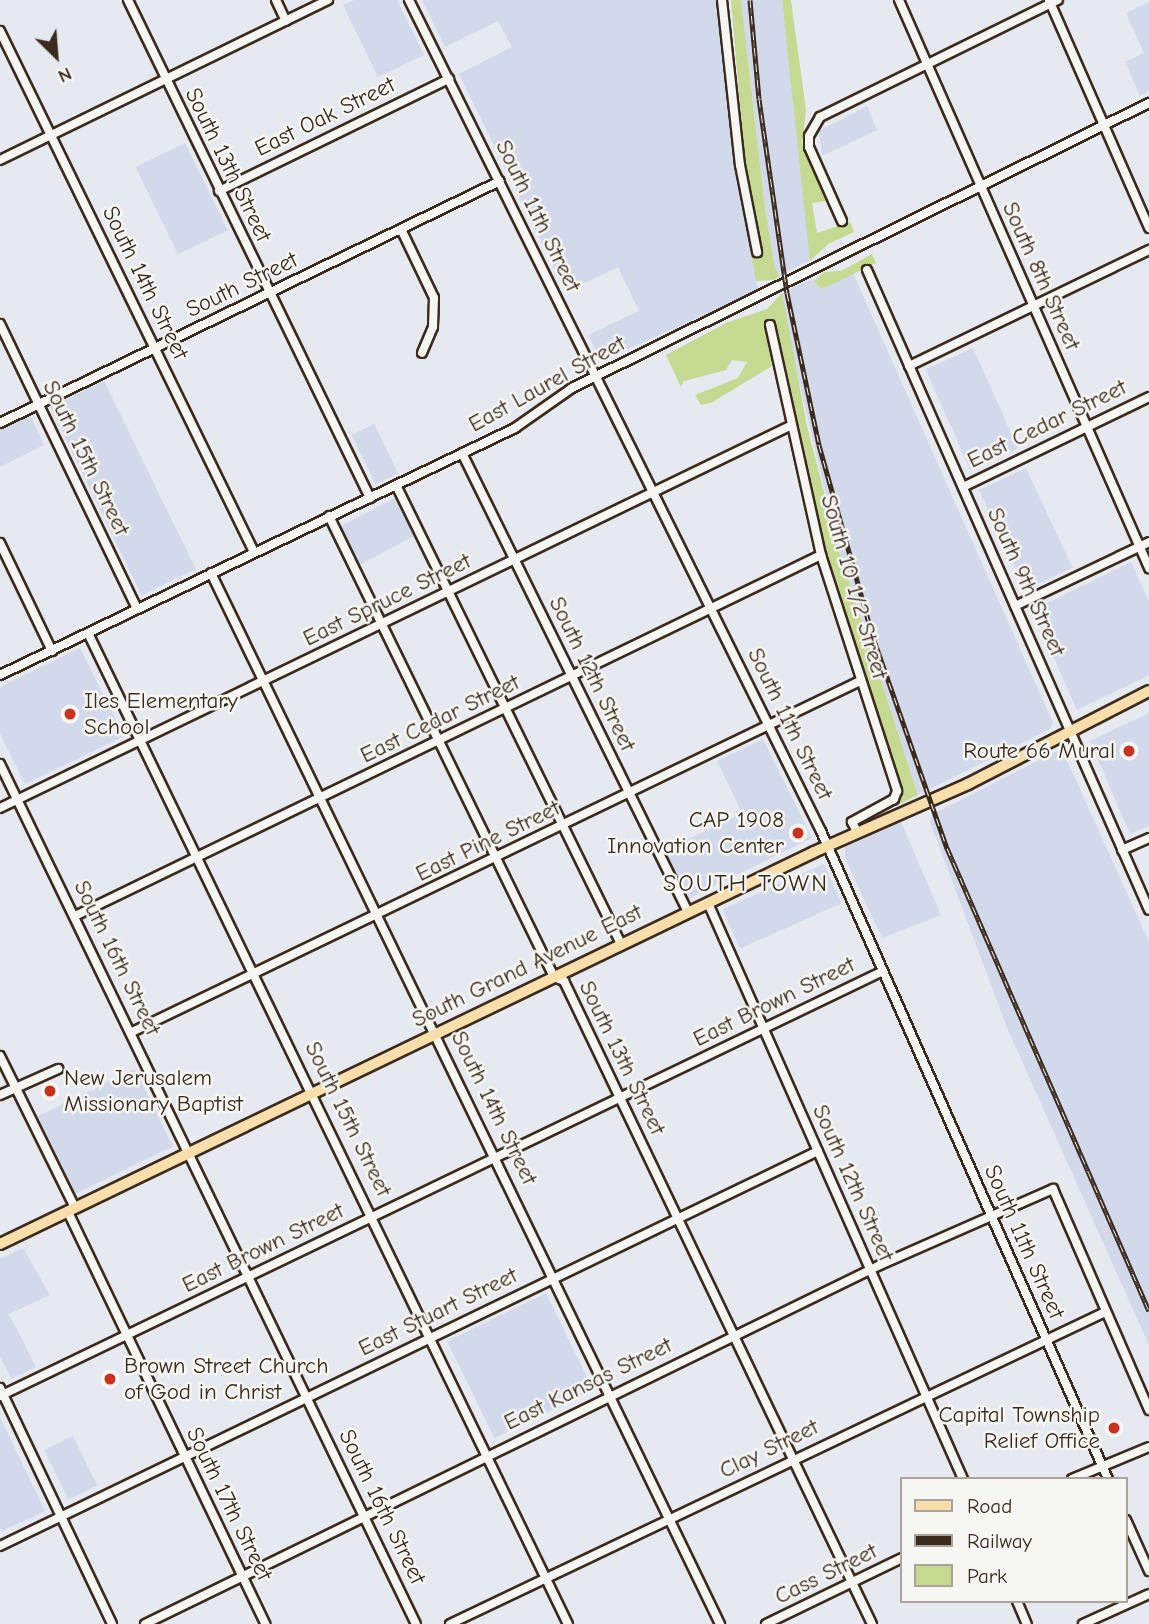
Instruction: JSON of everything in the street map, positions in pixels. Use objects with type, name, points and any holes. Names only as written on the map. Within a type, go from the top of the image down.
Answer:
[{"type":"main road","name":"South Grand Avenue East","points":[[0,1244],[688,912],[857,832],[968,784],[1149,691]]},
{"type":"street","name":"South 13th Street","points":[[128,0],[370,498]]},
{"type":"street","points":[[276,0],[286,21]]},
{"type":"street","points":[[0,160],[328,0]]},
{"type":"street","name":"South 11th Street","points":[[410,0],[828,846],[1107,1477]]},
{"type":"street","points":[[722,0],[740,165],[757,252]]},
{"type":"street","name":"South 8th Street","points":[[898,0],[1149,568]]},
{"type":"street","points":[[842,221],[812,154],[809,136],[827,113],[1052,1],[1149,228]]},
{"type":"street","name":"South 14th Street","points":[[0,31],[254,552]]},
{"type":"street","name":"East Oak Street","points":[[219,191],[449,79]]},
{"type":"street","name":"East Laurel Street","points":[[0,676],[515,428],[596,376],[1149,103]]},
{"type":"street","name":"South Street","points":[[0,423],[500,181]]},
{"type":"street","points":[[401,229],[434,298],[433,327],[422,353]]},
{"type":"street","points":[[909,366],[1149,250]]},
{"type":"street","name":"South 9th Street","points":[[867,270],[1149,910]]},
{"type":"street","name":"South 15th Street","points":[[0,324],[137,609]]},
{"type":"street","name":"South 10 1/2 Street","points":[[770,325],[790,426],[821,555],[897,791],[894,799],[852,822],[857,832]]},
{"type":"street","name":"East Cedar Street","points":[[963,487],[1149,397]]},
{"type":"street","name":"East Spruce Street","points":[[0,808],[790,426]]},
{"type":"street","name":"South 12th Street","points":[[462,453],[688,912]]},
{"type":"street","points":[[396,485],[621,944]]},
{"type":"street","name":"South 13th Street","points":[[329,516],[554,977],[564,981],[872,1624]]},
{"type":"street","points":[[1015,606],[1149,542]]},
{"type":"street","points":[[0,543],[52,651]]},
{"type":"street","name":"East Cedar Street","points":[[75,916],[821,555]]},
{"type":"street","name":"South 14th Street","points":[[211,573],[438,1034],[720,1624]]},
{"type":"street","name":"South 15th Street","points":[[88,633],[314,1093],[568,1624]]},
{"type":"street","name":"East Pine Street","points":[[132,1032],[860,681]]},
{"type":"street","name":"South 16th Street","points":[[0,764],[191,1153],[416,1624]]},
{"type":"street","points":[[1122,850],[1149,838]]},
{"type":"street","name":"South 12th Street","points":[[708,903],[962,1477]]},
{"type":"street","name":"East Brown Street","points":[[1,1393],[883,971]]},
{"type":"street","name":"South 17th Street","points":[[0,1056],[127,1335],[265,1624]]},
{"type":"street","points":[[0,1096],[58,1069]]},
{"type":"street","name":"East Stuart Street","points":[[0,1546],[818,1151]]},
{"type":"street","name":"East Kansas Street","points":[[145,1624],[364,1514],[871,1269],[1053,1189],[1105,1312]]},
{"type":"street","points":[[1105,1312],[1149,1410]]},
{"type":"street","name":"Clay Street","points":[[450,1624],[1105,1312]]},
{"type":"street","points":[[1,1393],[112,1624]]},
{"type":"street","points":[[1076,1477],[1149,1447]]},
{"type":"street","points":[[1128,1524],[1149,1571]]},
{"type":"street","name":"Cass Street","points":[[766,1624],[900,1559]]},
{"type":"street","points":[[1083,1624],[1149,1594]]},
{"type":"street","points":[[1018,1603],[1027,1624]]},
{"type":"shaded area","points":[[354,0],[397,0],[424,55],[378,77],[343,5]]},
{"type":"shaded area","points":[[422,0],[718,0],[734,144],[758,291],[601,361],[588,335],[639,311],[618,267],[566,292],[459,74],[512,47],[498,21],[445,47]]},
{"type":"shaded area","points":[[741,0],[782,0],[813,252],[810,260],[780,275],[775,268],[765,209]]},
{"type":"shaded area","points":[[1149,2],[1149,91],[1140,96],[1125,62],[1144,53],[1126,13]]},
{"type":"shaded area","points":[[867,106],[877,130],[822,156],[819,131]]},
{"type":"shaded area","points":[[185,143],[228,230],[178,254],[136,167]]},
{"type":"shaded area","points":[[853,273],[1053,723],[1050,729],[918,795],[839,551],[781,305],[782,293],[800,284],[814,279],[822,289]]},
{"type":"shaded area","points":[[973,348],[1018,448],[970,470],[925,369]]},
{"type":"shaded area","points":[[104,381],[196,569],[142,595],[50,407]]},
{"type":"shaded area","points":[[30,415],[44,445],[0,467],[0,429]]},
{"type":"shaded area","points":[[374,424],[398,473],[376,484],[352,435]]},
{"type":"shaded area","points":[[1026,468],[1072,568],[1025,590],[979,490]]},
{"type":"shaded area","points":[[394,498],[414,536],[360,565],[340,527]]},
{"type":"shaded area","points":[[1131,562],[1149,602],[1149,675],[1077,710],[1033,610]]},
{"type":"shaded area","points":[[80,648],[124,736],[25,784],[0,734],[0,687]]},
{"type":"shaded area","points":[[1149,713],[1149,826],[1130,834],[1090,741]]},
{"type":"shaded area","points":[[763,739],[812,838],[688,899],[665,851],[742,813],[717,761]]},
{"type":"shaded area","points":[[1057,751],[1065,756],[1149,942],[1149,1345],[1008,1030],[930,822],[931,815]]},
{"type":"shaded area","points":[[901,822],[941,915],[882,938],[845,858],[845,847]]},
{"type":"shaded area","points":[[824,864],[841,903],[740,948],[723,909]]},
{"type":"shaded area","points":[[135,1069],[173,1146],[76,1194],[38,1116]]},
{"type":"shaded area","points":[[23,1248],[50,1295],[9,1314],[36,1367],[11,1379],[0,1356],[0,1259]]},
{"type":"shaded area","points":[[546,1293],[593,1390],[494,1438],[447,1341]]},
{"type":"shaded area","points":[[0,1417],[45,1511],[2,1531],[0,1527]]},
{"type":"shaded area","points":[[73,1436],[97,1485],[68,1499],[44,1450]]},
{"type":"green space","points":[[731,0],[741,0],[765,209],[775,268],[780,276],[774,280],[756,281],[752,258],[761,256],[746,174]]},
{"type":"green space","points":[[782,0],[791,0],[806,110],[802,144],[826,201],[812,203],[817,233],[850,222],[854,232],[828,244],[810,261]]},
{"type":"green space","points":[[872,254],[876,263],[822,289],[814,281],[824,272],[841,271]]},
{"type":"green space","points":[[782,293],[807,426],[839,551],[918,795],[881,813],[901,795],[902,788],[828,558],[795,433],[775,323],[764,326],[772,366],[711,403],[701,405],[695,395],[738,378],[747,362],[732,360],[726,370],[684,381],[681,387],[666,355],[726,323],[767,309]]},
{"type":"railway","points":[[750,0],[759,99],[787,293],[819,445],[873,637],[947,848],[1149,1311]]},
{"type":"place","name":"Iles Elementary School","points":[[70,714]]},
{"type":"place","name":"Route 66 Mural","points":[[1129,751]]},
{"type":"place","name":"CAP 1908 Innovation Center","points":[[798,833]]},
{"type":"place","name":"New Jerusalem Missionary Baptist","points":[[50,1091]]},
{"type":"place","name":"Brown Street Church of God in Christ","points":[[110,1379]]},
{"type":"place","name":"Capital Township Relief Office","points":[[1114,1428]]},
{"type":"district","name":"SOUTH TOWN","points":[[746,884]]}]
